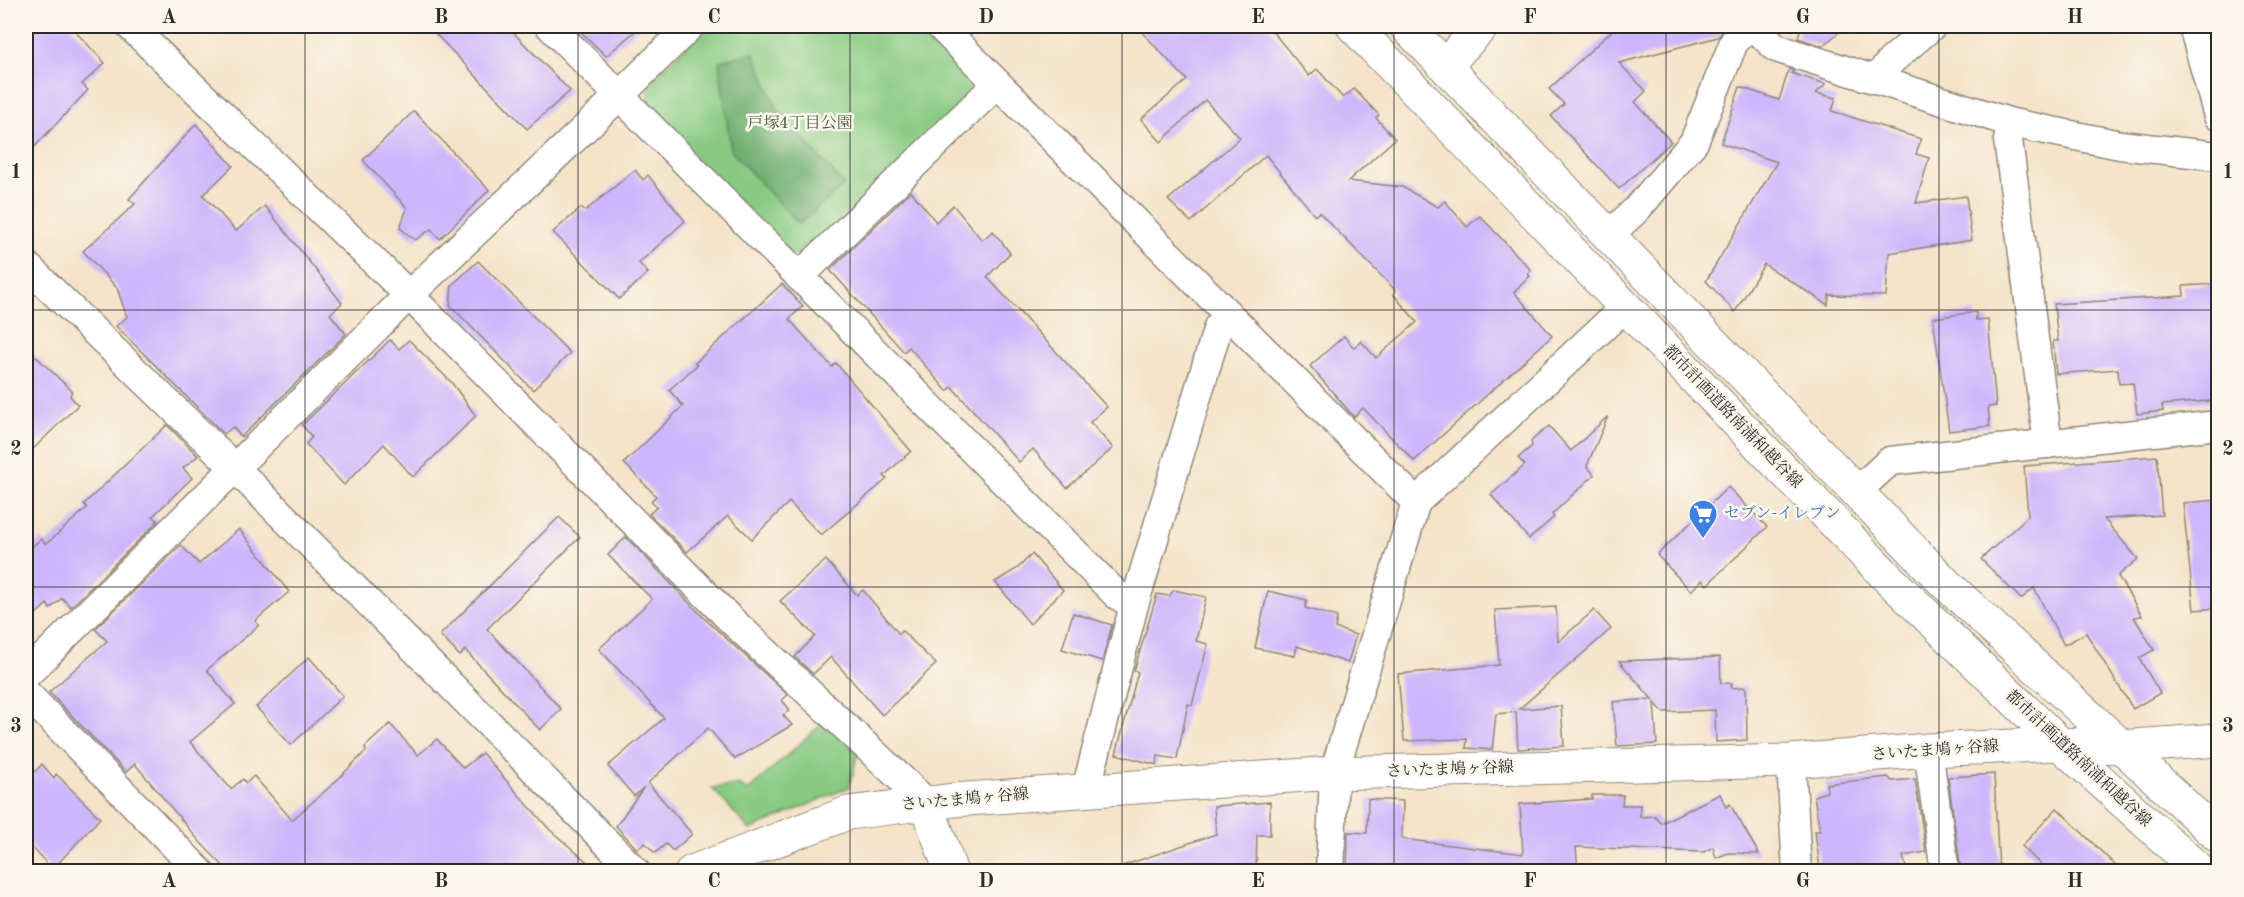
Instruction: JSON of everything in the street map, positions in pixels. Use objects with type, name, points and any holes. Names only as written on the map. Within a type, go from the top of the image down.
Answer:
[{"type":"street","points":[[130,26],[409,295],[728,617],[926,802],[951,872]]},
{"type":"street","points":[[550,26],[1117,595],[1134,605]]},
{"type":"street","points":[[26,675],[409,295],[690,26]]},
{"type":"street","points":[[940,26],[1416,502]]},
{"type":"street","name":"都市計画道路南浦和越谷線","points":[[1353,26],[1889,579],[2060,744],[2200,872]]},
{"type":"street","points":[[1406,26],[1610,234],[1946,584],[2218,836]]},
{"type":"street","points":[[1445,66],[1482,26]]},
{"type":"street","points":[[1610,234],[1637,209],[1694,142],[1734,42],[1752,26],[1776,48],[2012,123],[2120,145],[2218,156]]},
{"type":"street","points":[[1876,79],[1891,61],[1932,26]]},
{"type":"street","points":[[2193,26],[2218,116]]},
{"type":"street","points":[[799,277],[997,84]]},
{"type":"street","points":[[2012,123],[2008,140],[2048,444]]},
{"type":"street","points":[[26,265],[236,469],[636,872]]},
{"type":"street","points":[[1330,872],[1334,773],[1416,502],[1626,306]]},
{"type":"street","points":[[1086,790],[1134,605],[1218,327],[1228,316]]},
{"type":"street","points":[[1857,491],[1890,461],[2218,425]]},
{"type":"street","points":[[26,693],[200,872]]},
{"type":"street","name":"さいたま鳩ヶ谷線","points":[[692,872],[848,813],[926,802],[1334,773],[1791,761],[1928,750],[2060,744],[2120,747],[2218,740]]},
{"type":"street","points":[[1928,750],[1945,872]]},
{"type":"street","points":[[1791,761],[1797,872]]},
{"type":"shaded area","points":[[2214,760],[2218,760],[2218,796],[2214,792]]},
{"type":"green space","name":"戸塚4丁目公園","points":[[708,26],[927,26],[979,78],[977,92],[806,255],[791,254],[646,111],[650,81]]},
{"type":"green space","points":[[754,53],[777,109],[844,185],[799,224],[731,151],[719,61]]},
{"type":"green space","points":[[826,720],[858,753],[849,787],[750,830],[712,788],[739,785],[748,791]]},
{"type":"building","points":[[26,26],[70,26],[105,63],[82,84],[88,90],[26,156]]},
{"type":"building","points":[[428,26],[507,26],[570,91],[527,129]]},
{"type":"building","points":[[575,26],[641,26],[606,56]]},
{"type":"building","points":[[1136,26],[1268,26],[1309,76],[1317,69],[1343,98],[1354,89],[1379,115],[1376,118],[1395,139],[1348,181],[1402,187],[1438,207],[1445,201],[1467,227],[1480,216],[1531,270],[1528,274],[1530,276],[1514,292],[1552,336],[1414,461],[1363,408],[1354,417],[1310,366],[1344,336],[1354,348],[1361,341],[1376,358],[1417,322],[1393,294],[1396,291],[1319,212],[1315,216],[1266,155],[1191,222],[1168,200],[1240,138],[1205,100],[1161,142],[1141,119],[1187,80]]},
{"type":"building","points":[[1617,26],[1727,26],[1718,37],[1619,63],[1646,91],[1635,102],[1671,142],[1619,189],[1551,116],[1564,104],[1549,89]]},
{"type":"building","points":[[1801,26],[1846,26],[1823,46],[1798,38]]},
{"type":"building","points":[[1789,69],[1794,71],[1791,73],[1826,84],[1816,93],[1836,98],[1832,111],[1921,139],[1916,154],[1929,158],[1916,203],[1966,196],[1972,240],[1889,253],[1886,296],[1829,295],[1828,305],[1764,264],[1735,312],[1706,281],[1777,162],[1721,143],[1740,87],[1779,100]]},
{"type":"building","points":[[414,111],[489,190],[440,239],[431,229],[415,240],[400,228],[407,208],[363,160]]},
{"type":"building","points":[[196,124],[233,166],[203,195],[236,231],[265,206],[342,303],[330,314],[346,334],[241,437],[233,427],[224,434],[116,326],[127,317],[117,288],[83,251],[135,204],[129,199]]},
{"type":"building","points":[[635,170],[643,180],[648,175],[685,221],[639,263],[648,273],[619,299],[553,232],[581,208],[585,211]]},
{"type":"building","points":[[911,191],[936,222],[953,205],[982,240],[993,231],[1010,253],[987,277],[1107,407],[1090,422],[1113,448],[1067,488],[1033,449],[1019,462],[952,387],[947,391],[909,347],[904,352],[830,270]]},
{"type":"building","points":[[478,261],[570,353],[533,390],[450,305],[452,285]]},
{"type":"building","points":[[782,284],[803,306],[789,319],[832,367],[836,363],[911,451],[884,476],[887,479],[821,535],[789,502],[752,539],[728,516],[687,552],[649,514],[657,507],[651,501],[656,496],[624,463],[683,406],[669,390],[697,365],[695,363]]},
{"type":"building","points":[[2217,284],[2218,400],[2162,405],[2163,411],[2137,414],[2133,383],[2119,384],[2118,369],[2056,374],[2053,341],[2058,341],[2054,304],[2184,296],[2183,286]]},
{"type":"building","points":[[1976,312],[1976,320],[1988,319],[1996,406],[1988,407],[1990,426],[1949,431],[1933,318]]},
{"type":"building","points":[[390,340],[399,349],[409,340],[452,383],[476,416],[413,477],[384,444],[344,485],[306,444],[312,437],[302,425]]},
{"type":"building","points":[[26,347],[72,391],[70,396],[78,405],[26,456]]},
{"type":"building","points":[[1608,416],[1587,466],[1594,475],[1552,514],[1554,517],[1529,539],[1491,495],[1525,465],[1518,458],[1532,446],[1531,441],[1549,426],[1571,451]]},
{"type":"building","points":[[167,425],[198,456],[183,468],[192,478],[153,516],[158,521],[71,607],[62,598],[50,609],[47,604],[26,623],[26,552],[41,539],[46,544],[87,508],[84,504]]},
{"type":"building","points":[[2157,456],[2162,515],[2104,519],[2138,559],[2118,576],[2142,616],[2134,617],[2154,650],[2139,658],[2160,693],[2133,709],[2086,633],[2064,645],[2034,588],[2021,599],[1981,559],[2028,516],[2024,466]]},
{"type":"building","points":[[1728,487],[1767,527],[1707,585],[1702,580],[1691,591],[1657,555]]},
{"type":"building","points":[[2218,500],[2218,608],[2194,610],[2183,503]]},
{"type":"building","points":[[559,517],[580,537],[487,629],[561,709],[540,730],[465,650],[460,656],[440,635]]},
{"type":"building","points":[[239,529],[289,592],[255,621],[259,625],[207,670],[235,704],[190,742],[231,789],[243,779],[246,783],[254,776],[292,820],[333,784],[366,751],[365,747],[390,724],[418,755],[437,739],[463,768],[482,753],[550,830],[599,872],[229,872],[200,842],[135,764],[126,772],[49,692],[107,641],[95,629],[181,545],[199,564]]},
{"type":"building","points":[[626,537],[704,618],[788,695],[782,700],[790,710],[783,715],[792,725],[735,759],[708,728],[648,783],[692,834],[673,851],[666,844],[655,853],[645,843],[637,849],[616,826],[644,787],[634,796],[608,766],[664,718],[599,649],[652,599],[608,555]]},
{"type":"building","points":[[1032,554],[1063,590],[1030,624],[995,582],[1018,568]]},
{"type":"building","points":[[826,560],[857,595],[863,590],[899,634],[902,631],[936,664],[882,715],[831,657],[813,674],[795,657],[815,636],[780,601]]},
{"type":"building","points":[[1174,590],[1206,597],[1196,641],[1208,644],[1192,705],[1188,704],[1177,759],[1158,756],[1157,765],[1116,754],[1138,672],[1134,671],[1157,594],[1169,596]]},
{"type":"building","points":[[1268,591],[1307,600],[1305,608],[1337,617],[1335,628],[1356,635],[1348,663],[1297,646],[1295,656],[1255,648]]},
{"type":"building","points":[[1556,607],[1558,642],[1594,610],[1611,629],[1519,709],[1561,706],[1564,746],[1518,749],[1516,712],[1496,714],[1492,750],[1466,748],[1467,739],[1404,741],[1398,674],[1499,665],[1495,610]]},
{"type":"building","points":[[1073,613],[1112,625],[1102,661],[1062,649]]},
{"type":"building","points":[[309,657],[343,696],[291,745],[256,707]]},
{"type":"building","points":[[1720,657],[1721,683],[1732,683],[1731,688],[1746,687],[1747,740],[1716,742],[1715,710],[1663,712],[1654,702],[1657,744],[1617,746],[1613,702],[1652,699],[1619,661]]},
{"type":"building","points":[[42,764],[54,778],[56,774],[100,818],[52,870],[26,840],[26,781]]},
{"type":"building","points":[[1994,774],[1999,872],[1961,872],[1948,777]]},
{"type":"building","points":[[1888,777],[1892,781],[1915,779],[1926,852],[1903,856],[1907,871],[1836,872],[1835,867],[1820,869],[1815,831],[1820,831],[1814,796],[1827,792],[1826,784]]},
{"type":"building","points":[[1720,794],[1726,807],[1730,804],[1759,854],[1728,853],[1716,858],[1713,847],[1704,852],[1576,847],[1578,872],[1347,872],[1348,832],[1367,833],[1368,799],[1403,801],[1402,839],[1523,854],[1520,804],[1592,799],[1592,795],[1623,795],[1622,805],[1640,805],[1640,817],[1655,816],[1661,823]]},
{"type":"building","points":[[1270,802],[1270,835],[1257,835],[1256,872],[1119,872],[1119,867],[1216,834],[1214,806]]},
{"type":"building","points":[[2057,808],[2122,872],[2048,872],[2022,846]]},
{"type":"place","name":"セブン-イレブン","points":[[1703,540]]}]
